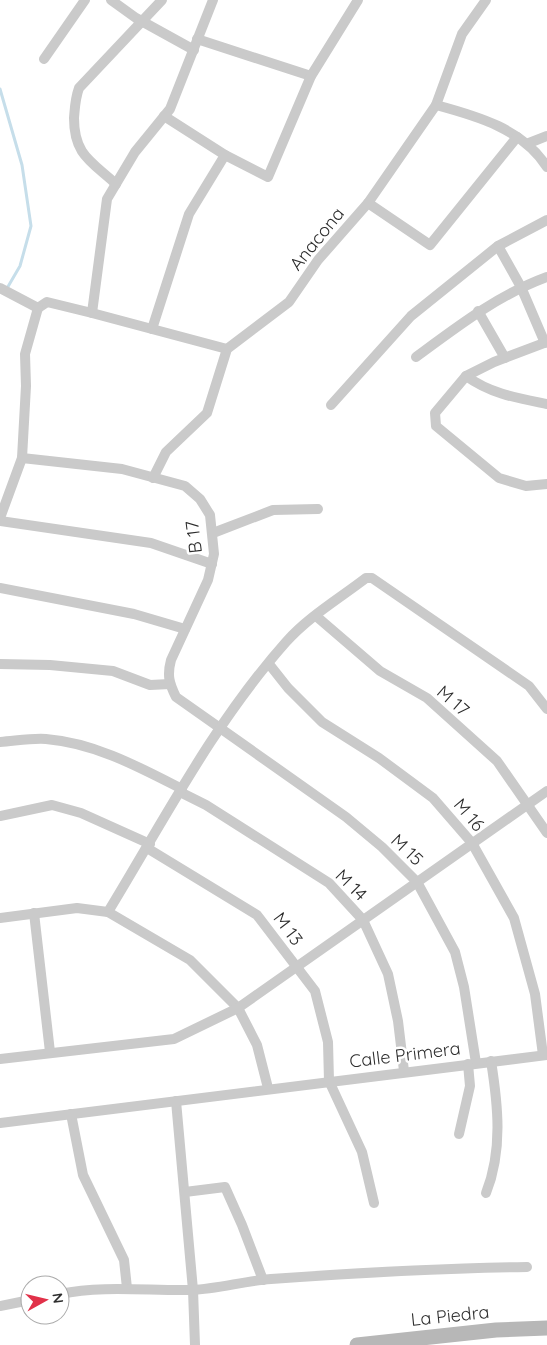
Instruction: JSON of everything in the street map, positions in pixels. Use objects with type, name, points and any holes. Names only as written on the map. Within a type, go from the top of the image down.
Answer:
[{"type":"street","points":[[44,59],[85,0]]},
{"type":"street","points":[[111,0],[142,20],[196,44],[311,76]]},
{"type":"street","points":[[116,184],[86,158],[77,145],[74,128],[75,99],[79,88],[162,0]]},
{"type":"street","points":[[92,312],[107,199],[136,152],[170,109],[213,0]]},
{"type":"street","points":[[164,116],[225,155],[268,176],[311,76],[358,0]]},
{"type":"street","name":"Anacona","points":[[227,349],[289,302],[318,260],[368,204],[436,105],[462,34],[486,0]]},
{"type":"street","points":[[436,105],[477,116],[529,143],[547,167]]},
{"type":"street","points":[[529,143],[547,136]]},
{"type":"street","points":[[368,204],[430,245],[517,137]]},
{"type":"street","points":[[152,329],[189,214],[225,155]]},
{"type":"street","points":[[331,405],[411,316],[498,246],[547,220]]},
{"type":"street","points":[[498,246],[521,287],[546,343],[505,358],[466,376],[435,413],[436,426],[498,478],[526,486],[547,484]]},
{"type":"street","points":[[416,356],[478,312],[521,287],[547,277]]},
{"type":"street","points":[[0,288],[38,308]]},
{"type":"street","points":[[153,478],[166,452],[207,413],[227,349],[92,312],[47,302],[38,308],[25,354],[26,386],[22,458],[0,519],[151,543],[212,564]]},
{"type":"street","points":[[478,312],[505,358]]},
{"type":"street","points":[[466,376],[480,386],[500,395],[547,404]]},
{"type":"street","name":"B 17","points":[[22,458],[122,469],[185,486],[200,499],[210,515],[214,554],[208,580],[171,660],[168,673],[170,684]]},
{"type":"street","points":[[213,533],[273,510],[318,509]]},
{"type":"street","points":[[108,912],[218,728],[287,641],[366,578],[372,578],[529,686],[547,709]]},
{"type":"street","points":[[0,588],[134,614],[185,629]]},
{"type":"street","name":"M 17","points":[[316,616],[380,671],[427,698],[498,762],[547,833]]},
{"type":"street","points":[[0,664],[50,665],[113,671],[150,685],[170,684],[176,696],[218,728]]},
{"type":"street","name":"M 16","points":[[269,664],[288,688],[322,722],[379,758],[433,798],[472,843],[514,918],[535,994],[545,1055]]},
{"type":"street","name":"M 15","points":[[218,728],[346,818],[382,847],[417,882],[454,952],[464,987],[472,1063],[470,1086],[459,1134]]},
{"type":"street","name":"M 14","points":[[0,742],[45,739],[89,747],[126,761],[206,805],[329,882],[363,920],[388,974],[398,1022],[404,1071]]},
{"type":"street","points":[[0,1059],[174,1039],[238,1008],[547,791]]},
{"type":"street","name":"M 13","points":[[0,816],[52,805],[81,814],[149,846],[257,915],[315,991],[328,1042],[329,1081]]},
{"type":"street","points":[[0,918],[78,908],[108,912],[190,960],[238,1008],[257,1045],[268,1088]]},
{"type":"street","points":[[34,913],[50,1052]]},
{"type":"street","name":"Calle Primera","points":[[0,1123],[404,1071],[545,1055]]},
{"type":"street","points":[[486,1193],[493,1174],[499,1120],[491,1061]]},
{"type":"street","points":[[329,1081],[362,1152],[374,1203]]},
{"type":"street","points":[[176,1101],[193,1290],[195,1345]]},
{"type":"street","points":[[71,1114],[84,1175],[124,1260],[127,1288]]},
{"type":"street","points":[[185,1192],[225,1187],[263,1280]]},
{"type":"street","points":[[70,1292],[127,1288],[193,1290],[263,1280],[433,1268],[527,1267]]},
{"type":"street","points":[[0,1306],[20,1302]]},
{"type":"street","name":"La Piedra","points":[[357,1345],[496,1330],[547,1328]]},
{"type":"waterway","points":[[0,89],[22,165],[31,226],[20,266],[6,290]]}]
